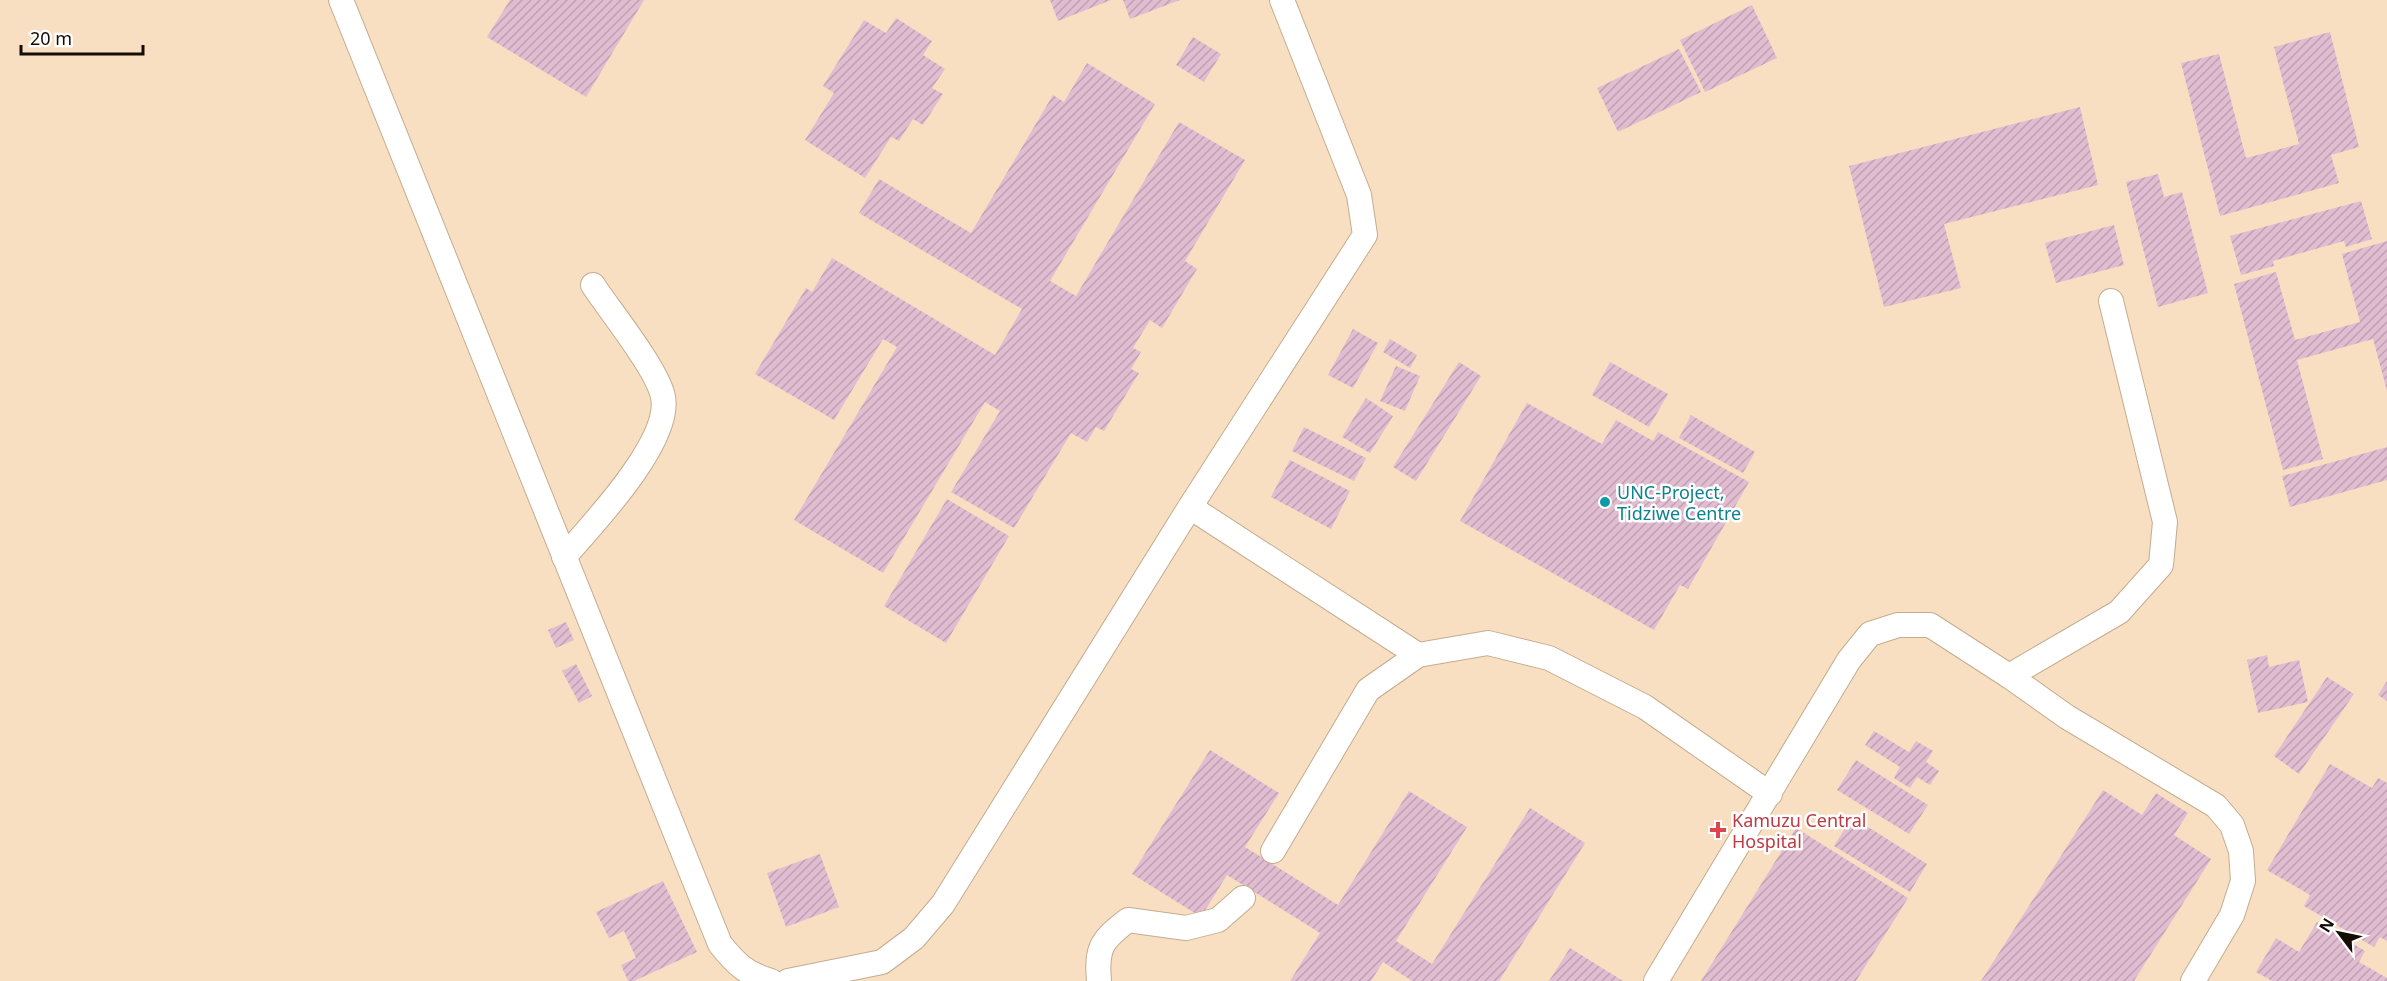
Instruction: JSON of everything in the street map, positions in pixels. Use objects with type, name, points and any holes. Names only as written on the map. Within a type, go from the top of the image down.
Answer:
[{"type":"lane","points":[[341,0],[720,944],[736,964],[760,978],[771,981]]},
{"type":"lane","points":[[788,981],[882,962],[914,938],[936,913],[1190,507],[1365,235],[1359,195],[1282,0]]},
{"type":"lane","points":[[564,557],[622,492],[661,425],[664,398],[653,373],[592,285]]},
{"type":"lane","points":[[2009,676],[2119,612],[2161,565],[2165,522],[2111,301]]},
{"type":"lane","points":[[1190,507],[1418,656]]},
{"type":"lane","points":[[1656,981],[1850,660],[1870,634],[1898,625],[1930,625],[2067,717],[2216,806],[2232,825],[2241,851],[2244,881],[2232,915],[2193,981]]},
{"type":"lane","points":[[1273,851],[1368,690],[1418,656],[1488,643],[1549,658],[1645,707],[1770,794]]},
{"type":"lane","points":[[1100,981],[1098,962],[1106,937],[1128,920],[1186,928],[1218,920],[1243,898]]},
{"type":"building","points":[[510,0],[644,0],[586,97],[487,37]]},
{"type":"building","points":[[1050,0],[1111,0],[1058,21]]},
{"type":"building","points":[[1123,0],[1180,0],[1130,19]]},
{"type":"building","points":[[1752,5],[1777,58],[1705,92],[1680,40]]},
{"type":"building","points":[[896,18],[932,41],[923,55],[945,69],[932,88],[943,94],[923,125],[913,119],[899,141],[891,137],[865,178],[805,140],[834,93],[823,86],[864,20],[886,33]]},
{"type":"building","points":[[2330,32],[2359,147],[2331,155],[2339,183],[2220,216],[2181,63],[2219,54],[2246,158],[2299,144],[2274,47]]},
{"type":"building","points":[[1193,37],[1221,54],[1204,82],[1176,65]]},
{"type":"building","points":[[1679,49],[1701,92],[1618,132],[1597,88]]},
{"type":"building","points":[[1087,63],[1155,104],[1050,281],[1076,296],[1179,122],[1245,160],[1185,261],[1197,269],[1162,328],[1150,320],[1133,348],[1141,352],[1131,369],[1139,373],[1104,431],[1096,427],[1087,442],[1071,433],[1014,528],[951,492],[1000,411],[985,402],[883,573],[794,520],[897,347],[883,339],[834,420],[755,374],[806,288],[812,292],[832,258],[995,355],[1022,309],[859,213],[879,179],[971,233],[1053,95],[1064,102]]},
{"type":"building","points":[[2080,107],[2098,185],[1944,224],[1961,288],[1884,307],[1849,166]]},
{"type":"building","points":[[2158,174],[2164,197],[2182,192],[2208,293],[2158,307],[2126,182]]},
{"type":"building","points":[[2361,201],[2372,239],[2346,247],[2344,241],[2273,261],[2274,266],[2241,275],[2230,236]]},
{"type":"building","points":[[2114,225],[2124,265],[2056,283],[2045,243]]},
{"type":"building","points":[[2387,241],[2387,391],[2373,339],[2297,360],[2323,459],[2283,470],[2234,284],[2276,272],[2295,340],[2360,322],[2342,254]]},
{"type":"building","points":[[1353,329],[1378,343],[1353,388],[1328,375]]},
{"type":"building","points":[[1390,339],[1417,355],[1410,368],[1383,352]]},
{"type":"building","points":[[1459,362],[1481,376],[1416,481],[1393,467]]},
{"type":"building","points":[[1610,362],[1668,394],[1649,427],[1592,395]]},
{"type":"building","points":[[1396,366],[1420,376],[1405,411],[1380,401]]},
{"type":"building","points":[[1366,398],[1393,416],[1370,453],[1342,437]]},
{"type":"building","name":"UNC-Project, Tidziwe Centre","points":[[1527,403],[1602,444],[1616,420],[1653,441],[1658,432],[1749,482],[1688,589],[1680,585],[1654,630],[1460,521]]},
{"type":"building","points":[[1691,415],[1755,452],[1743,473],[1679,438]]},
{"type":"building","points":[[1304,427],[1366,458],[1354,481],[1292,451]]},
{"type":"building","points":[[2387,447],[2387,480],[2290,507],[2282,476]]},
{"type":"building","points":[[1290,460],[1350,491],[1331,529],[1271,497]]},
{"type":"building","points":[[947,499],[1009,536],[946,643],[884,606]]},
{"type":"building","points":[[566,622],[574,640],[556,648],[548,630]]},
{"type":"building","points":[[2267,655],[2269,667],[2299,660],[2308,702],[2258,713],[2247,660]]},
{"type":"building","points":[[576,664],[592,696],[579,703],[562,671]]},
{"type":"building","points":[[2327,677],[2354,694],[2299,774],[2274,756]]},
{"type":"building","points":[[2387,681],[2387,701],[2378,695]]},
{"type":"building","points":[[1874,731],[1909,752],[1916,741],[1933,751],[1926,762],[1939,771],[1930,785],[1917,777],[1910,788],[1894,778],[1900,767],[1865,745]]},
{"type":"building","points":[[1210,750],[1279,793],[1245,847],[1338,905],[1409,791],[1467,827],[1396,941],[1432,964],[1530,808],[1585,843],[1499,981],[1412,981],[1383,962],[1371,981],[1290,981],[1320,933],[1227,875],[1201,917],[1132,874]]},
{"type":"building","points":[[1856,760],[1928,805],[1909,834],[1837,790]]},
{"type":"building","points":[[2330,764],[2372,788],[2378,778],[2387,783],[2387,941],[2380,937],[2374,947],[2304,906],[2310,895],[2267,870]]},
{"type":"building","points":[[2103,790],[2142,815],[2156,793],[2188,813],[2174,835],[2211,859],[2134,981],[1981,981]]},
{"type":"building","points":[[1852,817],[1927,864],[1910,892],[1834,846]]},
{"type":"building","points":[[1796,828],[1908,898],[1856,981],[1701,981]]},
{"type":"building","points":[[820,854],[839,907],[786,927],[767,873]]},
{"type":"building","points":[[663,881],[697,952],[634,981],[628,981],[621,965],[636,958],[624,931],[609,938],[596,912]]},
{"type":"building","points":[[2317,922],[2365,951],[2359,962],[2387,978],[2387,981],[2272,981],[2256,972],[2276,938],[2299,952]]},
{"type":"building","points":[[1570,948],[1623,981],[1549,981]]},
{"type":"place","name":"UNC-Project, Tidziwe Centre","points":[[1605,502]]},
{"type":"place","name":"Kamuzu Central Hospital","points":[[1718,830]]}]
